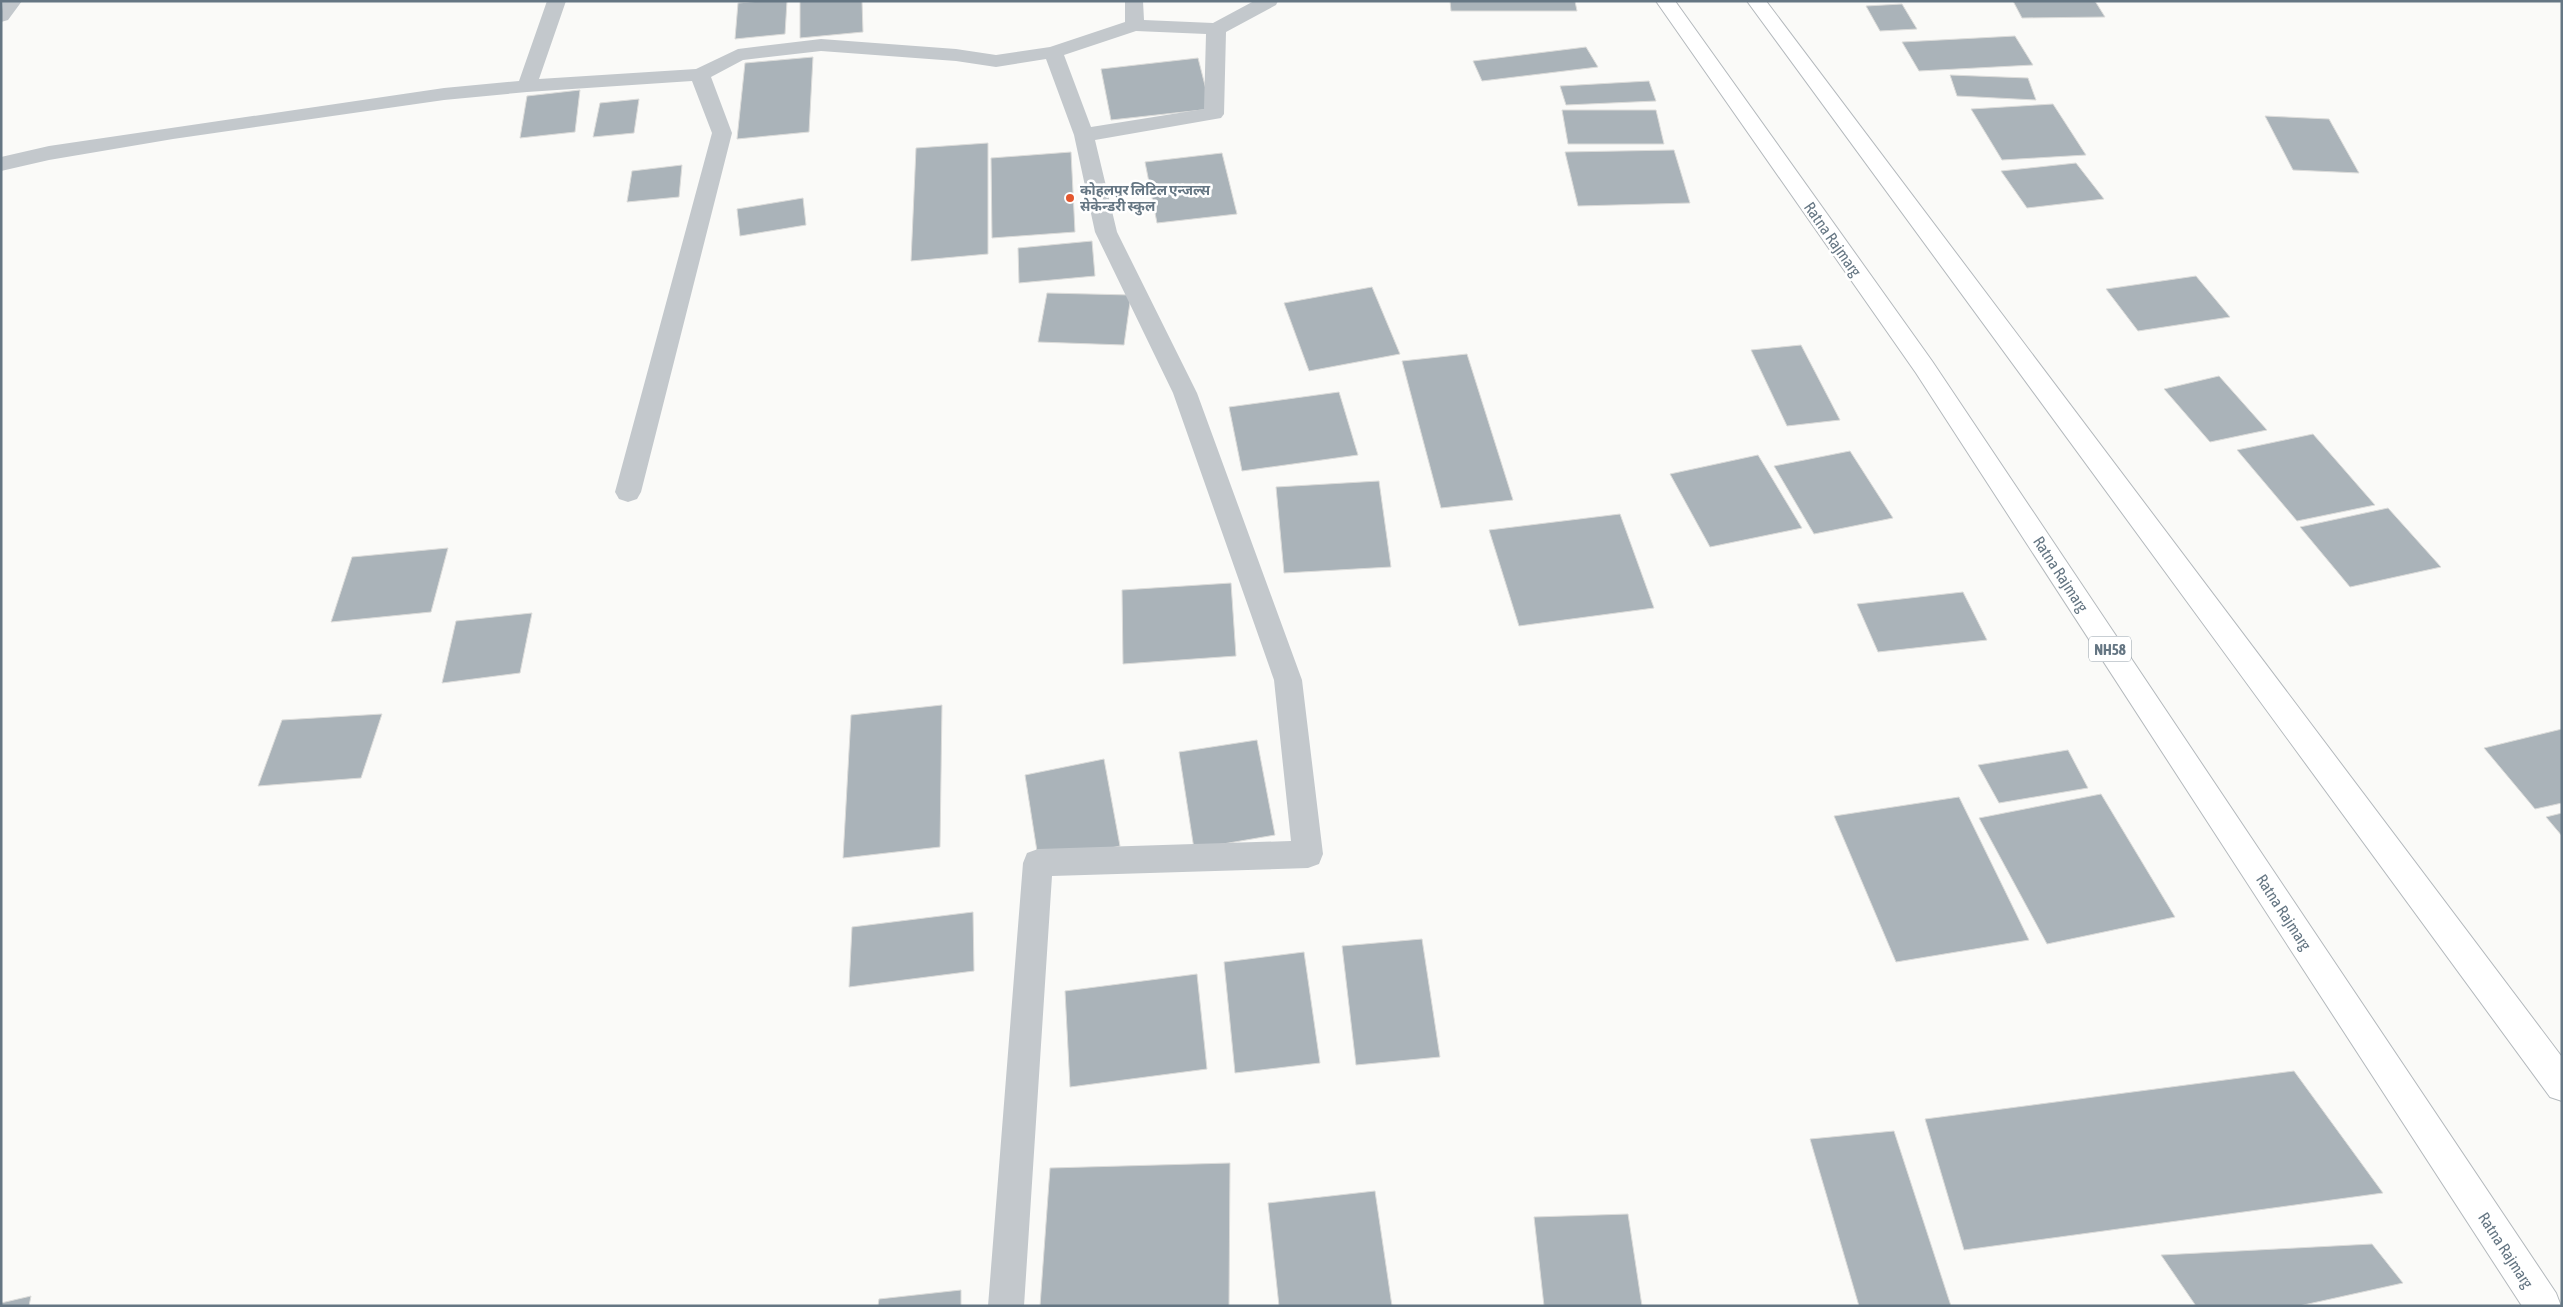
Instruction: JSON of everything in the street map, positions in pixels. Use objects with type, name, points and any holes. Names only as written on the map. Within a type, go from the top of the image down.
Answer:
[{"type":"highway","name":"Ratna Rajmarg","points":[[1665,1],[1924,366],[2543,1306]]},
{"type":"highway","points":[[1756,1],[2562,1085]]},
{"type":"street","points":[[1,16],[13,1]]},
{"type":"street","points":[[527,86],[557,1]]},
{"type":"street","points":[[1134,1],[1135,26]]},
{"type":"street","points":[[1,164],[49,153],[173,133],[444,94],[527,86],[700,74],[738,54],[821,46],[956,55],[996,61],[1053,52],[1135,26],[1216,29],[1269,1]]},
{"type":"street","points":[[1084,135],[1214,114],[1216,29]]},
{"type":"street","points":[[1006,1306],[1038,864],[1308,854],[1288,680],[1184,393],[1106,232],[1084,135],[1053,52]]},
{"type":"street","points":[[628,492],[722,133],[700,74]]},
{"type":"building","points":[[787,1],[785,34],[735,39],[738,3]]},
{"type":"building","points":[[800,1],[862,1],[863,32],[800,38]]},
{"type":"building","points":[[1450,1],[1575,1],[1577,11],[1451,11]]},
{"type":"building","points":[[2013,1],[2095,1],[2105,17],[2022,18]]},
{"type":"building","points":[[1902,4],[1917,29],[1880,31],[1866,6]]},
{"type":"building","points":[[2015,36],[2033,65],[1919,71],[1902,42]]},
{"type":"building","points":[[1586,47],[1598,67],[1482,81],[1473,61]]},
{"type":"building","points":[[813,57],[809,132],[737,139],[745,63]]},
{"type":"building","points":[[1198,58],[1211,109],[1111,120],[1101,69]]},
{"type":"building","points":[[1950,75],[2028,78],[2036,100],[1957,96]]},
{"type":"building","points":[[1649,81],[1656,101],[1566,105],[1560,86]]},
{"type":"building","points":[[580,90],[575,132],[520,138],[527,96]]},
{"type":"building","points":[[639,99],[634,133],[593,137],[600,103]]},
{"type":"building","points":[[2053,104],[2086,155],[2002,160],[1971,109]]},
{"type":"building","points":[[1562,110],[1656,110],[1664,144],[1568,144]]},
{"type":"building","points":[[2265,116],[2329,119],[2359,173],[2293,170]]},
{"type":"building","points":[[988,143],[988,254],[911,261],[916,148]]},
{"type":"building","points":[[1674,150],[1690,203],[1578,206],[1565,152]]},
{"type":"building","points":[[1071,152],[1075,232],[992,238],[991,158]]},
{"type":"building","points":[[1222,153],[1237,214],[1157,223],[1145,162]]},
{"type":"building","points":[[2076,163],[2104,199],[2027,208],[2001,171]]},
{"type":"building","points":[[682,165],[679,197],[627,202],[632,171]]},
{"type":"building","points":[[803,198],[806,225],[740,236],[737,209]]},
{"type":"building","points":[[1092,241],[1095,276],[1019,283],[1018,248]]},
{"type":"building","points":[[2196,276],[2230,317],[2138,331],[2106,289]]},
{"type":"building","points":[[1372,287],[1400,354],[1309,371],[1284,303]]},
{"type":"building","points":[[1047,293],[1131,295],[1124,345],[1038,342]]},
{"type":"building","points":[[1801,345],[1840,420],[1787,426],[1751,350]]},
{"type":"building","points":[[1467,354],[1513,500],[1441,508],[1402,361]]},
{"type":"building","points":[[2219,376],[2267,430],[2210,442],[2164,389]]},
{"type":"building","points":[[1339,392],[1358,455],[1242,471],[1229,407]]},
{"type":"building","points":[[2313,434],[2375,505],[2297,521],[2237,450]]},
{"type":"building","points":[[1850,451],[1893,518],[1814,534],[1774,466]]},
{"type":"building","points":[[1758,455],[1802,528],[1710,547],[1670,474]]},
{"type":"building","points":[[1379,481],[1391,567],[1284,573],[1276,487]]},
{"type":"building","points":[[2388,508],[2441,567],[2350,587],[2300,527]]},
{"type":"building","points":[[1620,514],[1654,608],[1519,626],[1489,530]]},
{"type":"building","points":[[448,548],[431,612],[331,622],[352,557]]},
{"type":"building","points":[[1231,583],[1236,656],[1123,664],[1122,590]]},
{"type":"building","points":[[1963,592],[1987,640],[1878,652],[1857,604]]},
{"type":"building","points":[[532,613],[520,673],[442,683],[456,621]]},
{"type":"building","points":[[942,705],[940,847],[843,858],[851,715]]},
{"type":"building","points":[[382,714],[361,778],[258,786],[282,720]]},
{"type":"building","points":[[2562,729],[2562,803],[2535,809],[2484,748]]},
{"type":"building","points":[[1257,740],[1275,835],[1194,849],[1179,752]]},
{"type":"building","points":[[2068,750],[2088,788],[1999,803],[1978,765]]},
{"type":"building","points":[[1104,759],[1120,846],[1039,864],[1025,775]]},
{"type":"building","points":[[2101,794],[2175,917],[2047,944],[1979,818]]},
{"type":"building","points":[[1959,797],[2029,940],[1896,962],[1834,816]]},
{"type":"building","points":[[2562,813],[2562,836],[2546,817]]},
{"type":"building","points":[[973,912],[974,971],[849,987],[852,927]]},
{"type":"building","points":[[1422,939],[1440,1057],[1356,1065],[1342,946]]},
{"type":"building","points":[[1304,952],[1320,1063],[1235,1073],[1224,962]]},
{"type":"building","points":[[1197,974],[1207,1069],[1070,1087],[1065,991]]},
{"type":"building","points":[[2294,1071],[2383,1193],[1964,1250],[1925,1119]]},
{"type":"building","points":[[1894,1131],[1951,1306],[1859,1306],[1810,1139]]},
{"type":"building","points":[[1230,1163],[1229,1306],[1040,1306],[1050,1168]]},
{"type":"building","points":[[1375,1191],[1392,1306],[1279,1306],[1268,1203]]},
{"type":"building","points":[[1628,1214],[1642,1306],[1544,1306],[1534,1217]]},
{"type":"building","points":[[2372,1244],[2403,1283],[2299,1306],[2196,1306],[2161,1255]]},
{"type":"building","points":[[961,1290],[961,1306],[878,1306],[879,1299]]},
{"type":"building","points":[[31,1296],[29,1306],[1,1306],[1,1303]]},
{"type":"place","name":"कोहलपुर लिटिल एन्जल्स सेकेन्डरी स्कुल","points":[[1070,198]]}]
